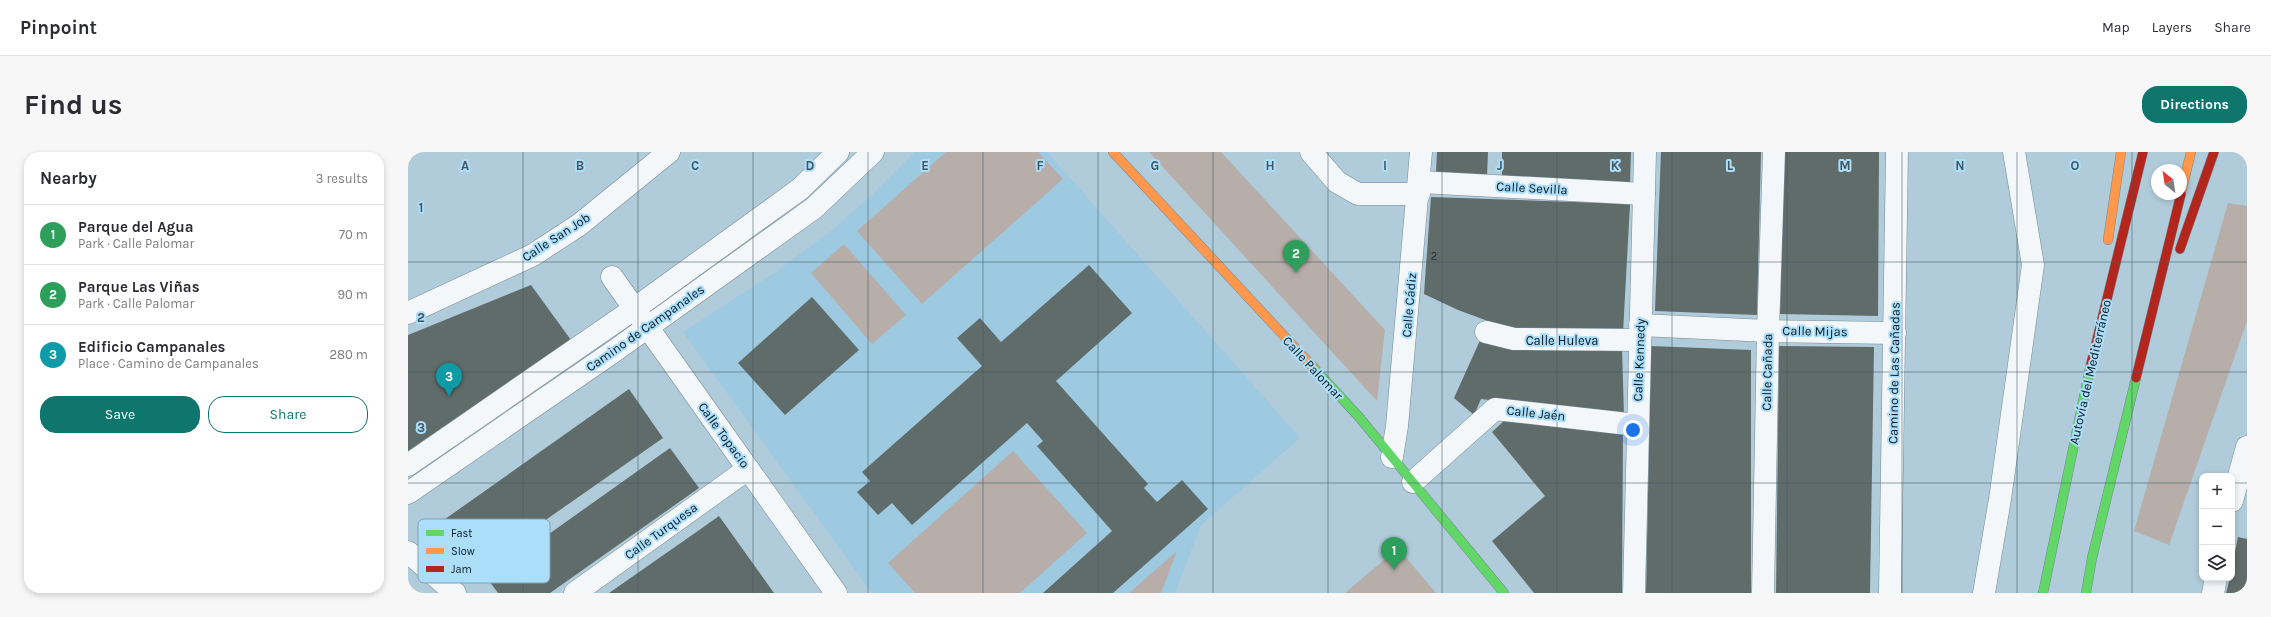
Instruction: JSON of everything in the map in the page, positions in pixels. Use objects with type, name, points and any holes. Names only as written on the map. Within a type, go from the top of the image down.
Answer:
[{"type":"main road","name":"Calle Palomar","points":[[1113,152],[1346,404],[1413,482],[1504,593]]},
{"type":"main road","points":[[2106,253],[2121,152]]},
{"type":"main road","name":"Autovía del Mediterráneo","points":[[2043,593],[2084,393],[2143,152]]},
{"type":"main road","points":[[2187,169],[2191,152]]},
{"type":"main road","points":[[2138,365],[2214,152]]},
{"type":"main road","points":[[2086,593],[2092,558],[2179,200]]},
{"type":"main road","points":[[2084,393],[2101,284]]},
{"type":"street","name":"Calle San Job","points":[[408,313],[533,255],[578,225],[669,152]]},
{"type":"street","name":"Camino de Campanales","points":[[408,465],[634,309],[800,189],[838,152]]},
{"type":"street","name":"Camino de Campanales","points":[[408,493],[647,327],[814,208],[873,152]]},
{"type":"street","name":"Calle Sevilla","points":[[1312,152],[1337,182],[1358,194],[1419,188],[1644,194]]},
{"type":"street","name":"Calle Cádiz","points":[[1392,457],[1398,426],[1422,152]]},
{"type":"street","name":"Calle Kennedy","points":[[1634,593],[1645,152]]},
{"type":"street","name":"Calle Cañada","points":[[1763,593],[1768,330],[1774,152]]},
{"type":"street","name":"Camino de Las Cañadas","points":[[1890,593],[1897,152]]},
{"type":"street","points":[[1984,593],[2000,499],[2033,265],[2014,152]]},
{"type":"street","name":"Calle Topacio","points":[[612,278],[836,593]]},
{"type":"street","name":"Calle Mijas","points":[[1640,333],[1768,330],[1895,332]]},
{"type":"street","name":"Calle Huleva","points":[[1486,332],[1514,339],[1640,333]]},
{"type":"street","name":"Calle Jaén","points":[[1413,482],[1496,409],[1637,425]]},
{"type":"street","points":[[2235,489],[2247,447]]},
{"type":"street","name":"Calle Turquesa","points":[[575,593],[748,469]]},
{"type":"street","points":[[408,552],[418,561]]},
{"type":"street","points":[[2213,593],[2215,581]]},
{"type":"street","points":[[444,583],[455,593]]},
{"type":"shaded area","points":[[915,152],[1047,152],[1300,438],[1201,525],[1175,593],[872,593],[683,332],[777,271],[831,231],[873,194]]},
{"type":"shaded area","points":[[946,152],[1038,152],[1063,179],[922,304],[857,231]]},
{"type":"shaded area","points":[[1149,152],[1221,152],[1385,330],[1377,401]]},
{"type":"shaded area","points":[[2228,203],[2247,206],[2247,321],[2169,545],[2134,531]]},
{"type":"shaded area","points":[[844,244],[906,315],[872,344],[811,273]]},
{"type":"shaded area","points":[[1013,451],[1087,533],[1020,593],[915,593],[888,563]]},
{"type":"shaded area","points":[[1398,548],[1436,593],[1345,593]]},
{"type":"shaded area","points":[[1177,551],[1161,593],[1129,593]]},
{"type":"building","points":[[1437,152],[1488,152],[1487,176],[1436,172]]},
{"type":"building","points":[[1502,152],[1631,152],[1630,183],[1502,176]]},
{"type":"building","points":[[1661,152],[1761,152],[1757,315],[1655,311]]},
{"type":"building","points":[[1784,152],[1879,152],[1878,316],[1780,314]]},
{"type":"building","points":[[1431,197],[1630,204],[1623,333],[1515,331],[1458,310],[1424,294]]},
{"type":"building","points":[[1089,265],[1132,313],[1056,381],[1148,484],[1144,488],[1157,502],[1182,480],[1208,509],[1113,593],[1043,593],[1112,531],[1037,446],[1043,441],[1027,423],[912,525],[892,503],[878,515],[857,492],[870,481],[862,472],[982,366],[957,338],[980,318],[1001,342]]},
{"type":"building","points":[[531,285],[571,340],[408,451],[408,335]]},
{"type":"building","points":[[812,297],[859,350],[785,415],[738,363]]},
{"type":"building","points":[[1482,336],[1622,348],[1624,416],[1481,399],[1474,415],[1454,398]]},
{"type":"building","points":[[1651,346],[1751,350],[1751,593],[1646,593]]},
{"type":"building","points":[[1779,346],[1874,347],[1870,593],[1776,593]]},
{"type":"building","points":[[629,389],[663,438],[547,519],[445,519]]},
{"type":"building","points":[[1506,419],[1623,432],[1622,593],[1534,593],[1492,541],[1545,496],[1492,432]]},
{"type":"building","points":[[670,448],[699,488],[550,593],[498,593],[491,583],[550,583],[550,533]]},
{"type":"building","points":[[719,516],[774,593],[609,593],[695,533]]},
{"type":"building","points":[[2238,537],[2247,539],[2247,593],[2226,593],[2229,581],[2235,581],[2235,552]]},
{"type":"traffic: fast","points":[[1313,367],[1359,417],[1504,593]]},
{"type":"traffic: fast","points":[[2043,593],[2090,368]]},
{"type":"traffic: fast","points":[[2086,593],[2092,558],[2136,378]]},
{"type":"traffic: slow","points":[[1113,152],[1313,367]]},
{"type":"traffic: slow","points":[[2108,240],[2121,152]]},
{"type":"traffic: slow","points":[[2187,168],[2191,152]]},
{"type":"traffic: jam","points":[[2090,368],[2143,152]]},
{"type":"traffic: jam","points":[[2180,249],[2214,152]]},
{"type":"traffic: jam","points":[[2136,378],[2180,200]]},
{"type":"place","name":"Parque Las Viñas","points":[[1296,273]]},
{"type":"place","name":"Edificio Campanales","points":[[449,396]]},
{"type":"place","name":"Parque del Agua","points":[[1394,570]]}]
